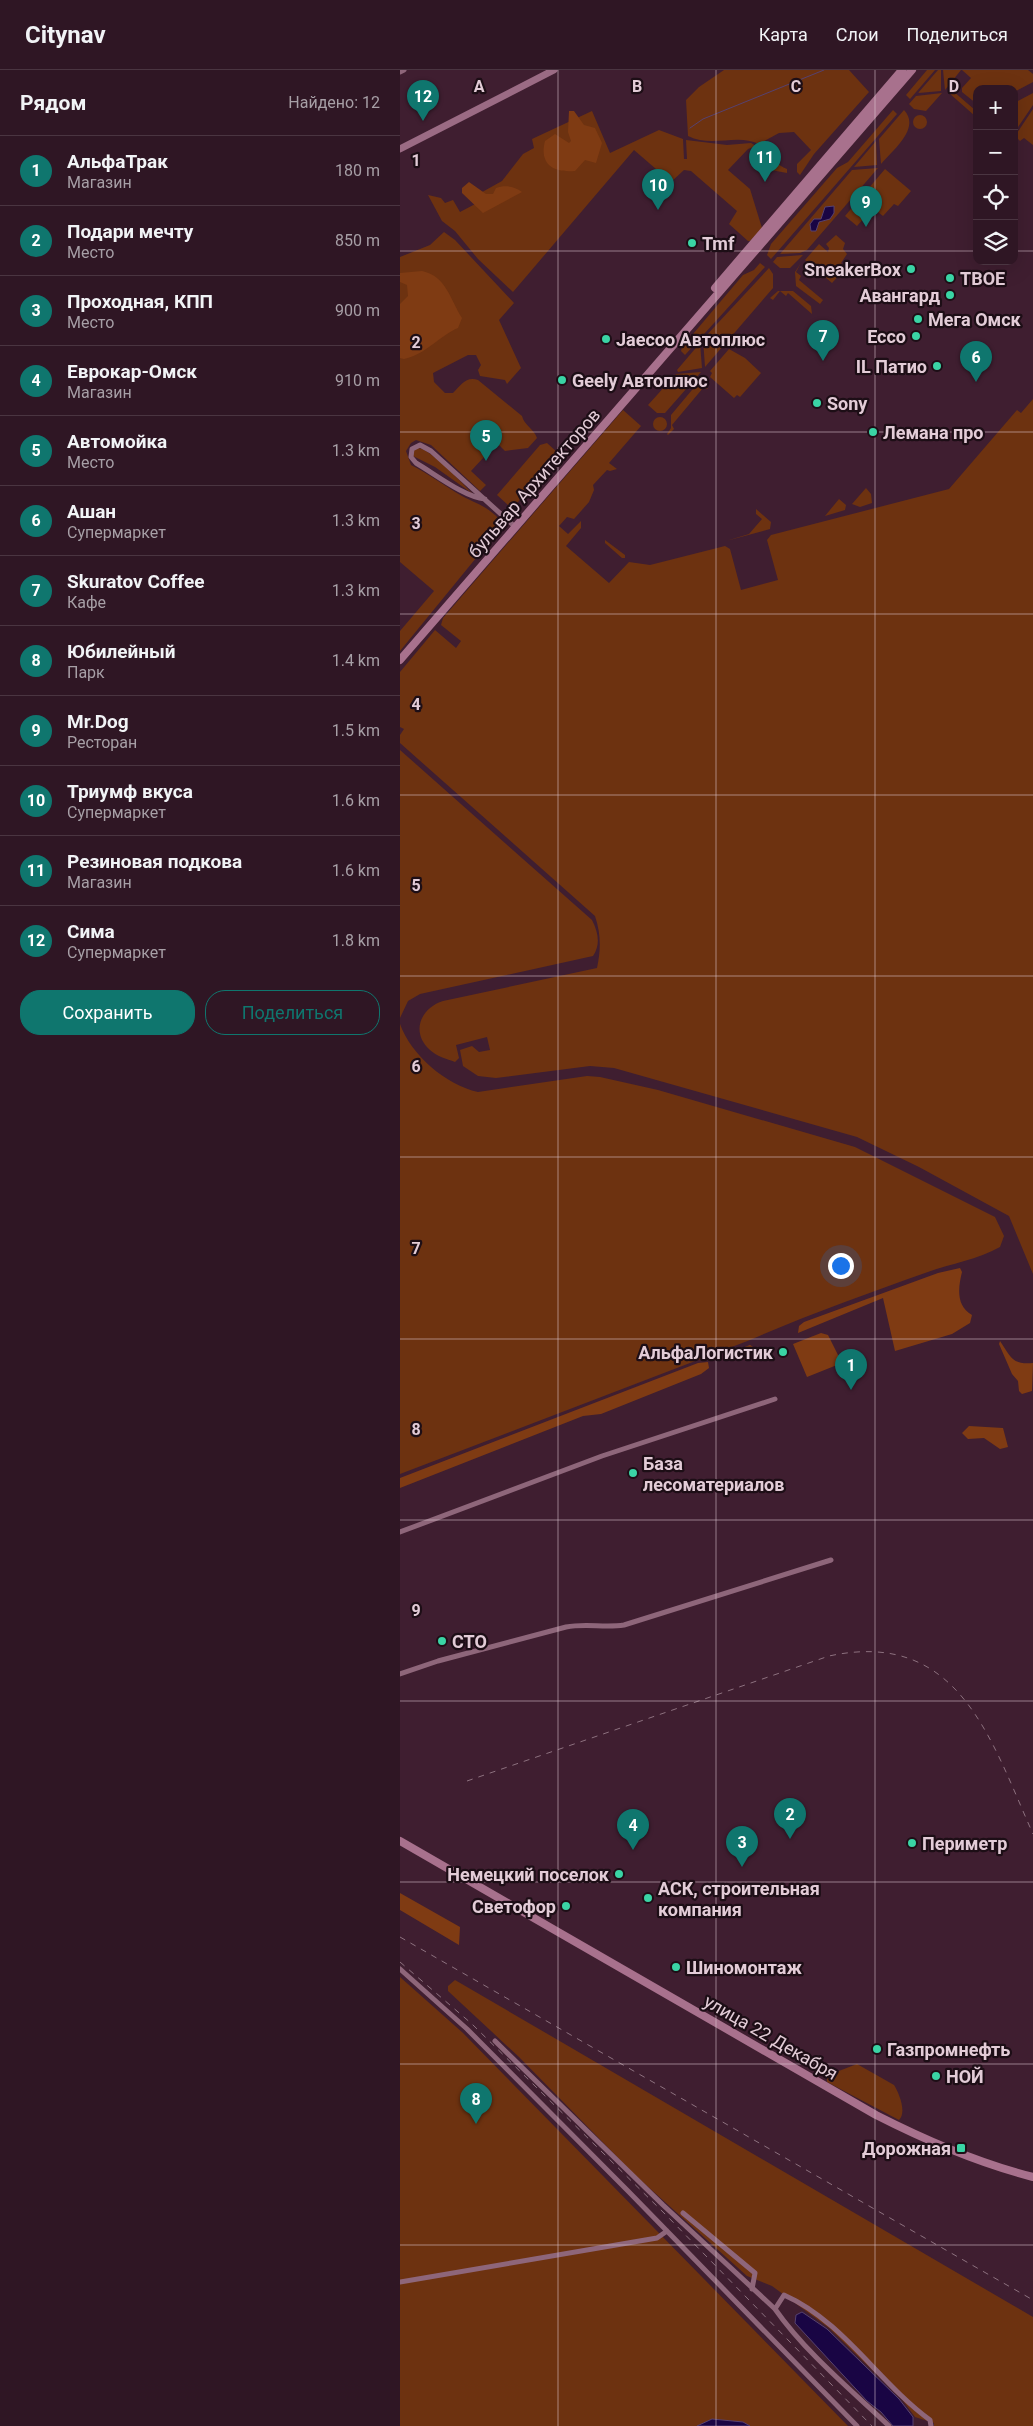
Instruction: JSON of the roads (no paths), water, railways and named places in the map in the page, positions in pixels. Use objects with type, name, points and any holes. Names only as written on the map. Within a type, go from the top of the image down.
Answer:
[{"type":"main road","points":[[400,149],[554,70]]},
{"type":"main road","name":"бульвар Архитекторов","points":[[400,660],[902,70]]},
{"type":"main road","name":"бульвар Архитекторов","points":[[515,527],[912,70]]},
{"type":"main road","name":"улица 22 Декабря","points":[[400,1841],[876,2116],[971,2159],[1033,2177]]},
{"type":"street","points":[[400,72],[404,70]]},
{"type":"street","points":[[484,499],[475,498],[461,491],[416,462],[411,457],[412,449],[416,445],[426,447],[484,499],[515,527]]},
{"type":"street","points":[[400,1532],[602,1456],[775,1399]]},
{"type":"street","points":[[400,1674],[438,1661],[566,1627],[584,1624],[611,1627],[624,1625],[831,1560]]},
{"type":"street","points":[[400,1969],[467,2029],[857,2426]]},
{"type":"street","points":[[495,2041],[775,2309],[814,2353],[889,2426]]},
{"type":"street","points":[[683,2213],[755,2273],[752,2289]]},
{"type":"street","points":[[400,2282],[657,2238],[667,2231]]},
{"type":"street","points":[[775,2309],[784,2295],[800,2302],[828,2324],[877,2370],[909,2404],[930,2420],[931,2426]]},
{"type":"waterway","points":[[690,128],[703,119],[824,70]]},
{"type":"railway","points":[[467,1781],[829,1656],[873,1652],[910,1659],[940,1675],[964,1699],[984,1729],[1002,1763],[1033,1834]]},
{"type":"railway","points":[[400,1937],[1033,2300]]},
{"type":"railway","points":[[400,1962],[472,2024],[666,2215],[872,2426]]},
{"type":"place","name":"Сима","points":[[423,121]]},
{"type":"place","name":"Резиновая подкова","points":[[765,182]]},
{"type":"place","name":"Триумф вкуса","points":[[658,210]]},
{"type":"place","name":"Mr.Dog","points":[[866,227]]},
{"type":"place","name":"Tmf","points":[[692,243]]},
{"type":"place","name":"SneakerBox","points":[[911,269]]},
{"type":"place","name":"ТВОЕ","points":[[950,278]]},
{"type":"place","name":"Авангард","points":[[950,295]]},
{"type":"place","name":"Мега Омск","points":[[918,319]]},
{"type":"place","name":"Ecco","points":[[916,336]]},
{"type":"place","name":"Jaecoo Автоплюс","points":[[606,339]]},
{"type":"place","name":"Skuratov Coffee","points":[[823,361]]},
{"type":"place","name":"IL Патио","points":[[937,366]]},
{"type":"place","name":"Geely Автоплюс","points":[[562,380]]},
{"type":"place","name":"Ашан","points":[[976,382]]},
{"type":"place","name":"Sony","points":[[817,403]]},
{"type":"place","name":"Лемана про","points":[[873,432]]},
{"type":"place","name":"Автомойка","points":[[486,461]]},
{"type":"place","name":"АльфаЛогистик","points":[[783,1352]]},
{"type":"place","name":"АльфаТрак","points":[[851,1390]]},
{"type":"place","name":"База лесоматериалов","points":[[633,1473]]},
{"type":"place","name":"СТО","points":[[442,1641]]},
{"type":"place","name":"Подари мечту","points":[[790,1839]]},
{"type":"place","name":"Периметр","points":[[912,1843]]},
{"type":"place","name":"Еврокар-Омск","points":[[633,1850]]},
{"type":"place","name":"Проходная, КПП","points":[[742,1867]]},
{"type":"place","name":"Немецкий поселок","points":[[619,1874]]},
{"type":"place","name":"АСК, строительная компания","points":[[648,1898]]},
{"type":"place","name":"Светофор","points":[[566,1906]]},
{"type":"place","name":"Шиномонтаж","points":[[676,1967]]},
{"type":"place","name":"Газпромнефть","points":[[877,2049]]},
{"type":"place","name":"НОЙ","points":[[936,2076]]},
{"type":"place","name":"Юбилейный","points":[[476,2124]]},
{"type":"place","name":"Дорожная","points":[[961,2148]]}]
